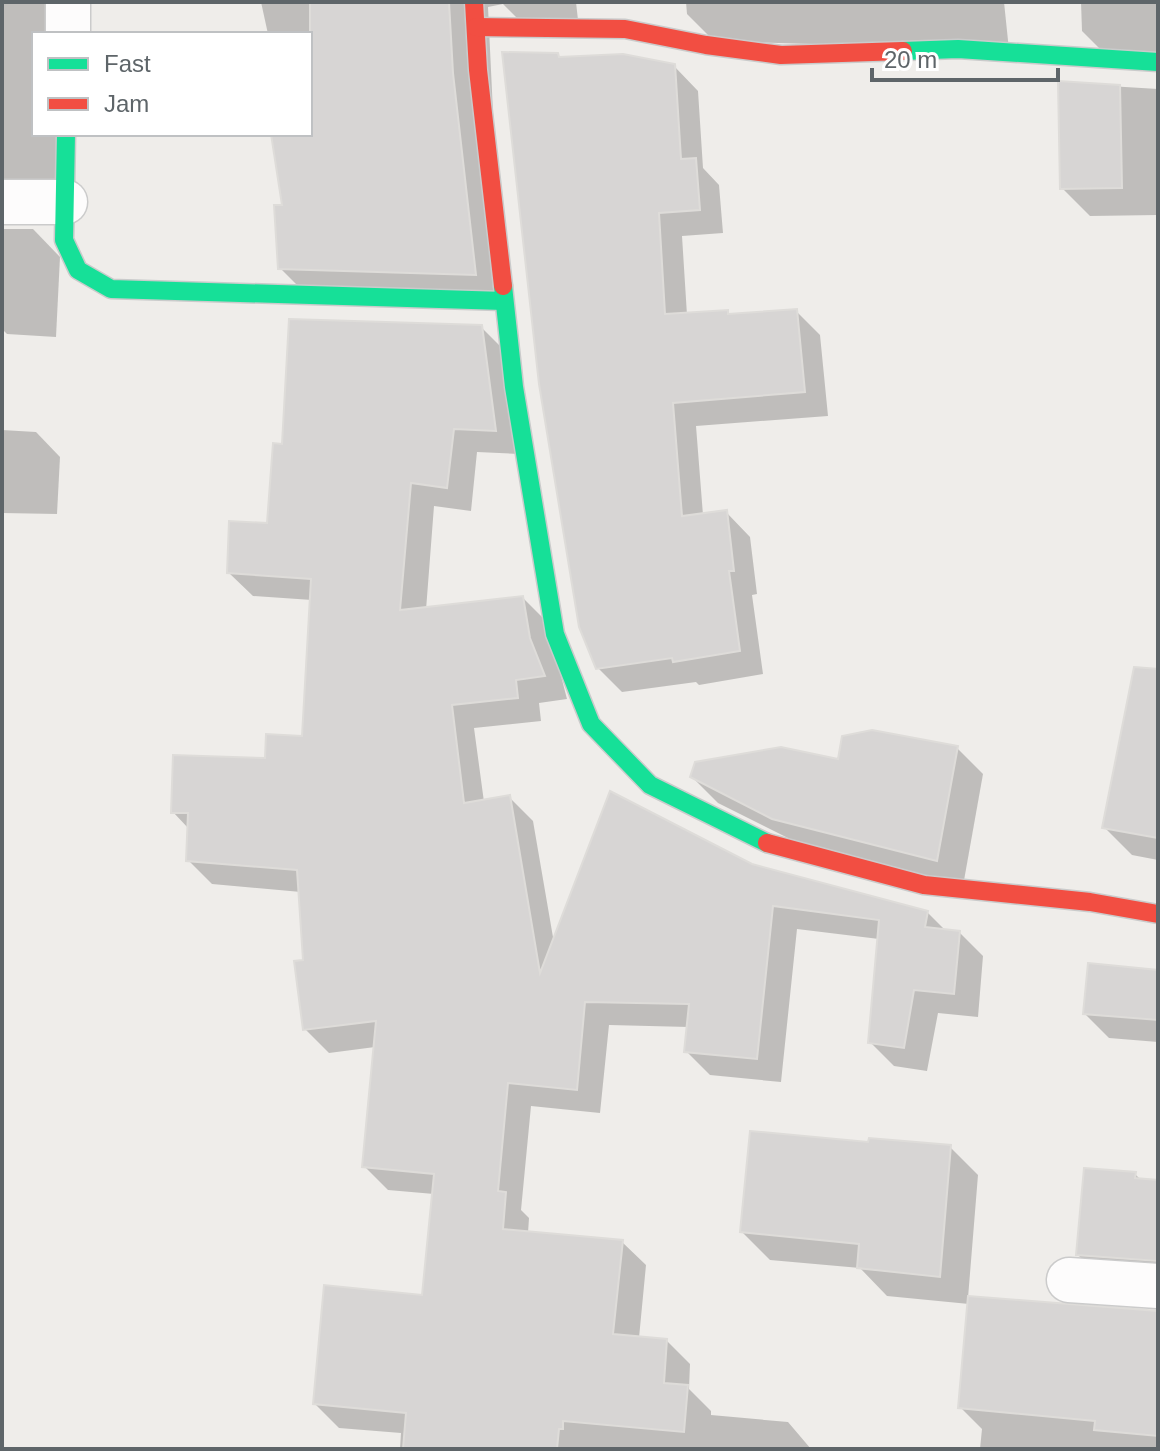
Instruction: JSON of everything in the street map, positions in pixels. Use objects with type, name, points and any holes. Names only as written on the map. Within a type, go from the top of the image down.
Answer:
[{"type":"street","points":[[68,2],[68,32]]},
{"type":"street","points":[[474,2],[478,70],[514,387],[555,634],[591,724],[650,785],[763,842],[924,885],[1090,902],[1158,914]]},
{"type":"street","points":[[476,27],[625,29],[706,45],[781,55],[958,49],[1158,62]]},
{"type":"street","points":[[66,136],[64,240],[78,270],[111,289],[504,301]]},
{"type":"street","points":[[2,202],[65,202]]},
{"type":"street","points":[[1069,1280],[1158,1286]]},
{"type":"building","points":[[310,2],[449,2],[453,73],[476,275],[278,269],[274,205],[282,205],[271,136],[312,136]]},
{"type":"building","points":[[502,52],[558,53],[559,57],[623,54],[675,64],[681,159],[696,158],[700,210],[659,213],[665,314],[797,309],[805,392],[673,403],[682,516],[727,510],[734,571],[729,571],[740,651],[673,662],[672,658],[596,669],[579,627],[539,384]]},
{"type":"building","points":[[1058,81],[1120,85],[1122,188],[1060,189]]},
{"type":"building","points":[[289,319],[482,325],[496,431],[454,429],[447,488],[411,483],[400,610],[523,596],[530,638],[545,676],[516,680],[518,698],[452,705],[464,803],[510,795],[540,973],[610,791],[752,864],[928,911],[925,927],[960,931],[954,994],[914,990],[904,1048],[868,1043],[879,920],[773,906],[757,1059],[684,1052],[689,1004],[585,1002],[577,1090],[508,1083],[498,1191],[506,1192],[503,1229],[623,1240],[613,1334],[667,1339],[664,1383],[688,1385],[684,1432],[563,1421],[557,1449],[403,1449],[406,1413],[313,1404],[324,1285],[422,1295],[434,1174],[362,1167],[376,1021],[303,1030],[294,961],[303,960],[297,870],[186,861],[188,813],[171,813],[173,755],[265,758],[266,734],[302,736],[311,579],[227,573],[229,521],[267,523],[273,443],[282,444]]},
{"type":"building","points":[[1134,667],[1158,669],[1158,838],[1102,828]]},
{"type":"building","points":[[872,730],[958,746],[937,861],[772,819],[690,777],[695,762],[781,747],[838,759],[842,736]]},
{"type":"building","points":[[1088,963],[1158,970],[1158,1020],[1083,1014]]},
{"type":"building","points":[[750,1131],[868,1142],[869,1138],[951,1145],[940,1277],[857,1268],[859,1244],[740,1232]]},
{"type":"building","points":[[1084,1168],[1136,1172],[1135,1178],[1158,1180],[1158,1261],[1076,1255]]},
{"type":"building","points":[[968,1296],[1158,1311],[1158,1436],[1094,1430],[1095,1421],[958,1408]]},
{"type":"traffic: fast","points":[[903,51],[958,49],[1158,62]]},
{"type":"traffic: fast","points":[[66,136],[64,240],[78,270],[111,289],[504,301]]},
{"type":"traffic: fast","points":[[503,286],[514,387],[555,634],[591,724],[650,785],[767,843]]},
{"type":"traffic: jam","points":[[474,2],[478,70],[503,286]]},
{"type":"traffic: jam","points":[[476,27],[625,29],[706,45],[781,55],[903,51]]},
{"type":"traffic: jam","points":[[767,843],[924,885],[1090,902],[1158,914]]}]
